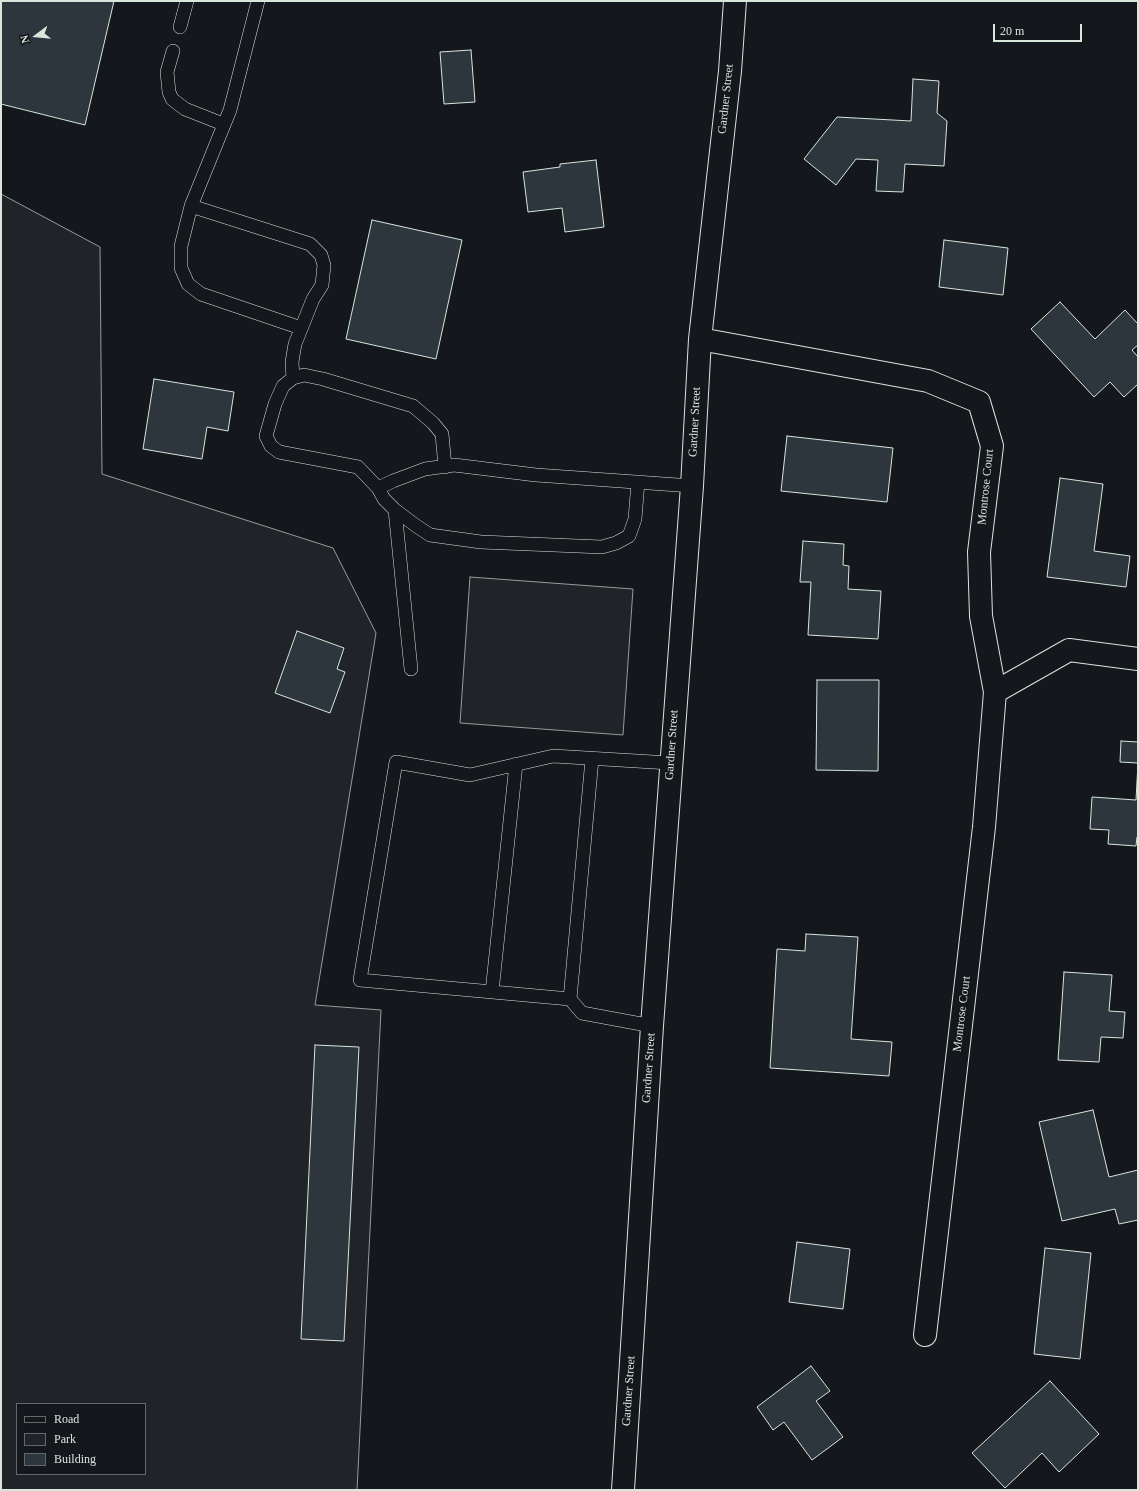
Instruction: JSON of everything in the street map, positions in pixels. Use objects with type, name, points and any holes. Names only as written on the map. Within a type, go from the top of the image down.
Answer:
[{"type":"street","name":"Gardner Street","points":[[623,1490],[652,1026],[670,763],[692,486],[700,339],[730,71],[735,1]]},
{"type":"street","name":"Montrose Court","points":[[700,339],[928,381],[979,402],[992,446],[979,552],[981,616],[995,692],[984,827],[925,1335]]},
{"type":"street","points":[[995,692],[1069,650],[1138,659]]},
{"type":"lane","points":[[180,27],[187,1]]},
{"type":"lane","points":[[258,1],[230,110],[223,124],[191,206],[181,246],[181,268],[188,284],[200,294],[301,328]]},
{"type":"lane","points":[[173,51],[167,72],[169,92],[172,99],[185,109],[223,124]]},
{"type":"lane","points":[[191,206],[310,244],[320,255],[324,264],[322,285],[313,300],[295,344],[292,362],[293,378]]},
{"type":"lane","points":[[445,467],[442,434],[433,423],[413,406],[323,379],[304,375],[293,378],[282,386],[266,436],[271,446],[279,452],[358,467],[378,488],[384,499],[395,510],[430,535],[481,542],[602,547],[616,543],[629,536],[635,519],[638,482]]},
{"type":"lane","points":[[378,488],[425,469],[454,466],[536,475],[692,486]]},
{"type":"lane","points":[[395,510],[411,669]]},
{"type":"lane","points":[[570,999],[360,980],[396,762],[470,775],[553,756],[670,763]]},
{"type":"lane","points":[[592,759],[570,999],[582,1014],[652,1026]]},
{"type":"lane","points":[[492,992],[516,764]]},
{"type":"green space","points":[[1,194],[100,247],[102,474],[333,548],[376,633],[315,1005],[381,1010],[357,1490],[1,1490]]},
{"type":"green space","points":[[470,577],[633,589],[623,735],[460,723]]},
{"type":"building","points":[[1,1],[114,1],[85,125],[1,104]]},
{"type":"building","points":[[471,50],[475,102],[444,104],[440,52]]},
{"type":"building","points":[[913,79],[939,81],[937,113],[947,121],[944,166],[905,164],[903,192],[876,191],[878,160],[856,159],[836,185],[804,159],[837,117],[911,121]]},
{"type":"building","points":[[596,160],[604,227],[565,232],[562,208],[528,212],[523,172],[560,167],[560,164]]},
{"type":"building","points":[[372,220],[462,240],[436,359],[346,339]]},
{"type":"building","points":[[944,240],[1008,248],[1003,295],[939,287]]},
{"type":"building","points":[[1060,302],[1095,339],[1125,310],[1138,324],[1138,345],[1132,350],[1138,357],[1138,384],[1124,397],[1110,382],[1094,397],[1031,329]]},
{"type":"building","points":[[154,379],[234,392],[228,431],[207,427],[202,459],[143,449]]},
{"type":"building","points":[[787,436],[893,448],[887,502],[781,491]]},
{"type":"building","points":[[1060,478],[1103,484],[1094,551],[1130,556],[1126,587],[1047,577]]},
{"type":"building","points":[[803,541],[844,544],[843,565],[849,566],[848,589],[881,591],[878,639],[808,635],[811,582],[800,582]]},
{"type":"building","points":[[297,631],[344,648],[337,669],[345,672],[330,713],[275,693]]},
{"type":"building","points":[[817,680],[879,680],[878,771],[816,770]]},
{"type":"building","points":[[1121,741],[1138,742],[1138,763],[1120,762]]},
{"type":"building","points":[[1138,763],[1138,837],[1136,846],[1108,844],[1109,830],[1090,829],[1092,797],[1136,800]]},
{"type":"building","points":[[806,934],[858,937],[851,1039],[892,1042],[889,1076],[770,1068],[777,949],[805,951]]},
{"type":"building","points":[[1064,972],[1112,975],[1109,1011],[1125,1012],[1123,1038],[1101,1037],[1099,1062],[1058,1060]]},
{"type":"building","points":[[315,1045],[359,1047],[344,1341],[301,1339]]},
{"type":"building","points":[[1093,1110],[1109,1177],[1138,1170],[1138,1220],[1119,1224],[1115,1209],[1062,1221],[1039,1122]]},
{"type":"building","points":[[797,1242],[850,1249],[843,1309],[789,1302]]},
{"type":"building","points":[[1045,1248],[1091,1253],[1080,1359],[1034,1354]]},
{"type":"building","points":[[811,1366],[830,1391],[816,1401],[843,1437],[812,1460],[784,1422],[773,1430],[757,1407]]},
{"type":"building","points":[[1050,1381],[1099,1434],[1059,1472],[1042,1453],[1005,1488],[972,1453]]}]
